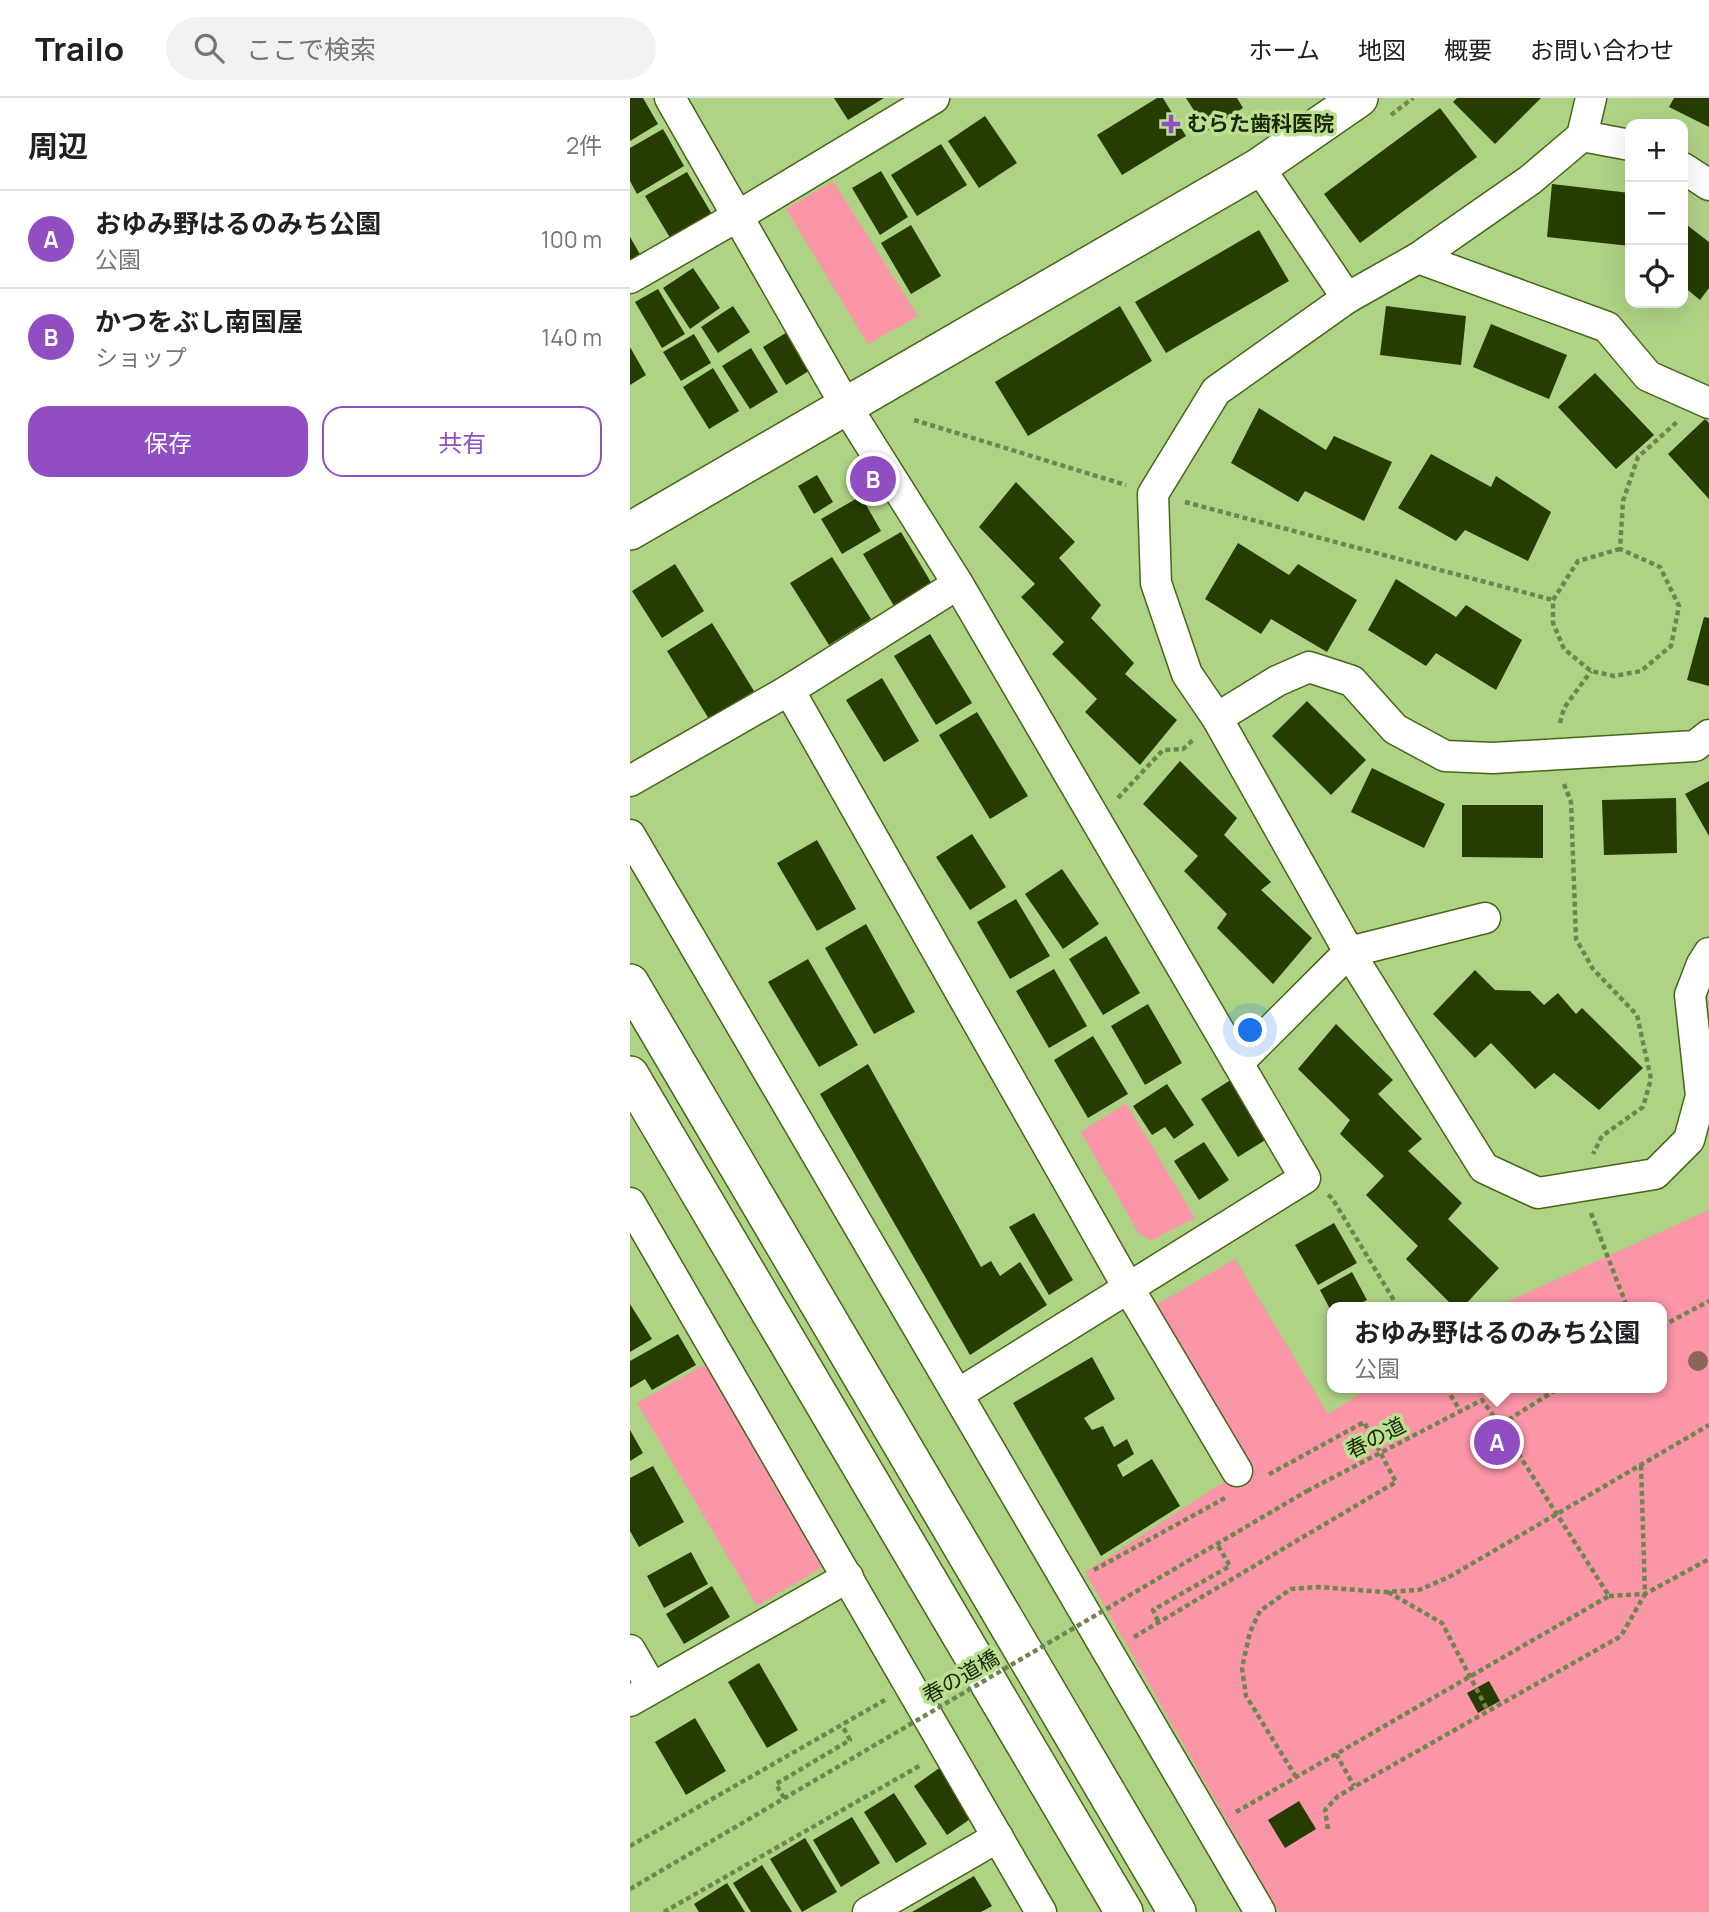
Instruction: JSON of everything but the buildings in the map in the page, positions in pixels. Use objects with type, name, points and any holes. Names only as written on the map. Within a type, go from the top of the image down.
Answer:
[{"type":"street","points":[[670,98],[846,406],[958,584],[1305,1178],[958,1395]]},
{"type":"street","points":[[630,531],[1259,167],[1359,98]]},
{"type":"street","points":[[1591,98],[1582,136],[1530,180],[1418,258],[1347,298],[1216,391],[1153,494],[1156,583],[1187,674],[1217,718],[1349,952],[1484,1168],[1538,1193],[1655,1174],[1689,1140],[1701,1096],[1690,995],[1709,953]]},
{"type":"street","points":[[630,278],[738,216],[929,99]]},
{"type":"street","points":[[1582,136],[1625,144]]},
{"type":"street","points":[[1259,167],[1347,298]]},
{"type":"street","points":[[1688,171],[1709,185]]},
{"type":"street","points":[[1418,258],[1607,327],[1647,376],[1705,402]]},
{"type":"street","points":[[630,781],[789,690],[958,584]]},
{"type":"street","points":[[1217,718],[1277,681],[1309,667],[1352,681],[1395,729],[1445,756],[1493,758],[1695,746],[1709,735]]},
{"type":"street","points":[[789,690],[1129,1289],[1243,1481]]},
{"type":"street","points":[[630,835],[1260,1912]]},
{"type":"street","points":[[1238,1063],[1349,952],[1485,918]]},
{"type":"street","points":[[630,983],[1177,1912]]},
{"type":"street","points":[[630,1075],[1124,1912]]},
{"type":"street","points":[[630,1203],[1041,1912]]},
{"type":"street","points":[[630,1650],[641,1695],[848,1577]]},
{"type":"street","points":[[868,1912],[998,1837]]},
{"type":"path","points":[[1620,549],[1623,500],[1638,457],[1705,402]]},
{"type":"path","points":[[914,420],[1153,494],[1553,600]]},
{"type":"path","points":[[1620,549],[1660,567],[1679,606],[1671,646],[1641,671],[1614,676],[1591,671],[1564,649],[1553,623],[1553,600],[1578,561],[1620,549]]},
{"type":"path","points":[[1591,671],[1564,708],[1552,754],[1571,802],[1576,939],[1593,969],[1637,1015],[1651,1079],[1643,1107],[1602,1136],[1588,1163],[1586,1186],[1592,1216],[1625,1302]]},
{"type":"path","points":[[1096,821],[1163,750],[1183,749],[1217,718]]},
{"type":"path","points":[[1305,1178],[1332,1198],[1395,1302]]},
{"type":"path","points":[[1667,1323],[1709,1301]]},
{"type":"path","points":[[1449,1393],[1461,1412]]},
{"type":"path","points":[[1551,1393],[1500,1425],[1609,1596]]},
{"type":"path","name":"春の道","points":[[1307,1491],[1482,1401],[1500,1425]]},
{"type":"path","points":[[1069,1584],[1243,1481],[1364,1422],[1396,1482],[1158,1621],[1109,1653]]},
{"type":"path","points":[[1296,1777],[1246,1696],[1242,1668],[1250,1632],[1260,1611],[1291,1589],[1318,1587],[1419,1590],[1449,1577],[1709,1425]]},
{"type":"path","points":[[1328,1829],[1325,1810],[1338,1796],[1621,1636],[1645,1594],[1641,1464]]},
{"type":"path","name":"春の道橋","points":[[630,1889],[1307,1491]]},
{"type":"path","points":[[1158,1621],[1153,1610],[1230,1566],[1217,1544]]},
{"type":"path","points":[[1211,1826],[1609,1596],[1645,1594],[1709,1559]]},
{"type":"path","points":[[1388,1591],[1442,1623],[1488,1711]]},
{"type":"path","points":[[630,1846],[910,1686]]},
{"type":"path","points":[[784,1798],[776,1783],[850,1740],[842,1726]]},
{"type":"path","points":[[664,1912],[948,1750]]},
{"type":"path","points":[[1336,1754],[1354,1786]]},
{"type":"shaded area","points":[[833,181],[918,316],[868,344],[786,209]]},
{"type":"shaded area","points":[[1126,1103],[1195,1218],[1152,1240],[1139,1234],[1081,1132]]},
{"type":"shaded area","points":[[1709,1210],[1709,1912],[1279,1912],[1085,1572],[1247,1467],[1156,1305],[1235,1259],[1328,1414],[1361,1393],[1667,1393],[1667,1302],[1507,1302]]},
{"type":"shaded area","points":[[714,1359],[833,1561],[757,1606],[637,1403]]},
{"type":"place","name":"むらた歯科医院","points":[[1171,124]]},
{"type":"place","name":"かつをぶし南国屋","points":[[873,479]]},
{"type":"place","name":"おゆみ野はるのみち公園","points":[[1497,1442]]}]
